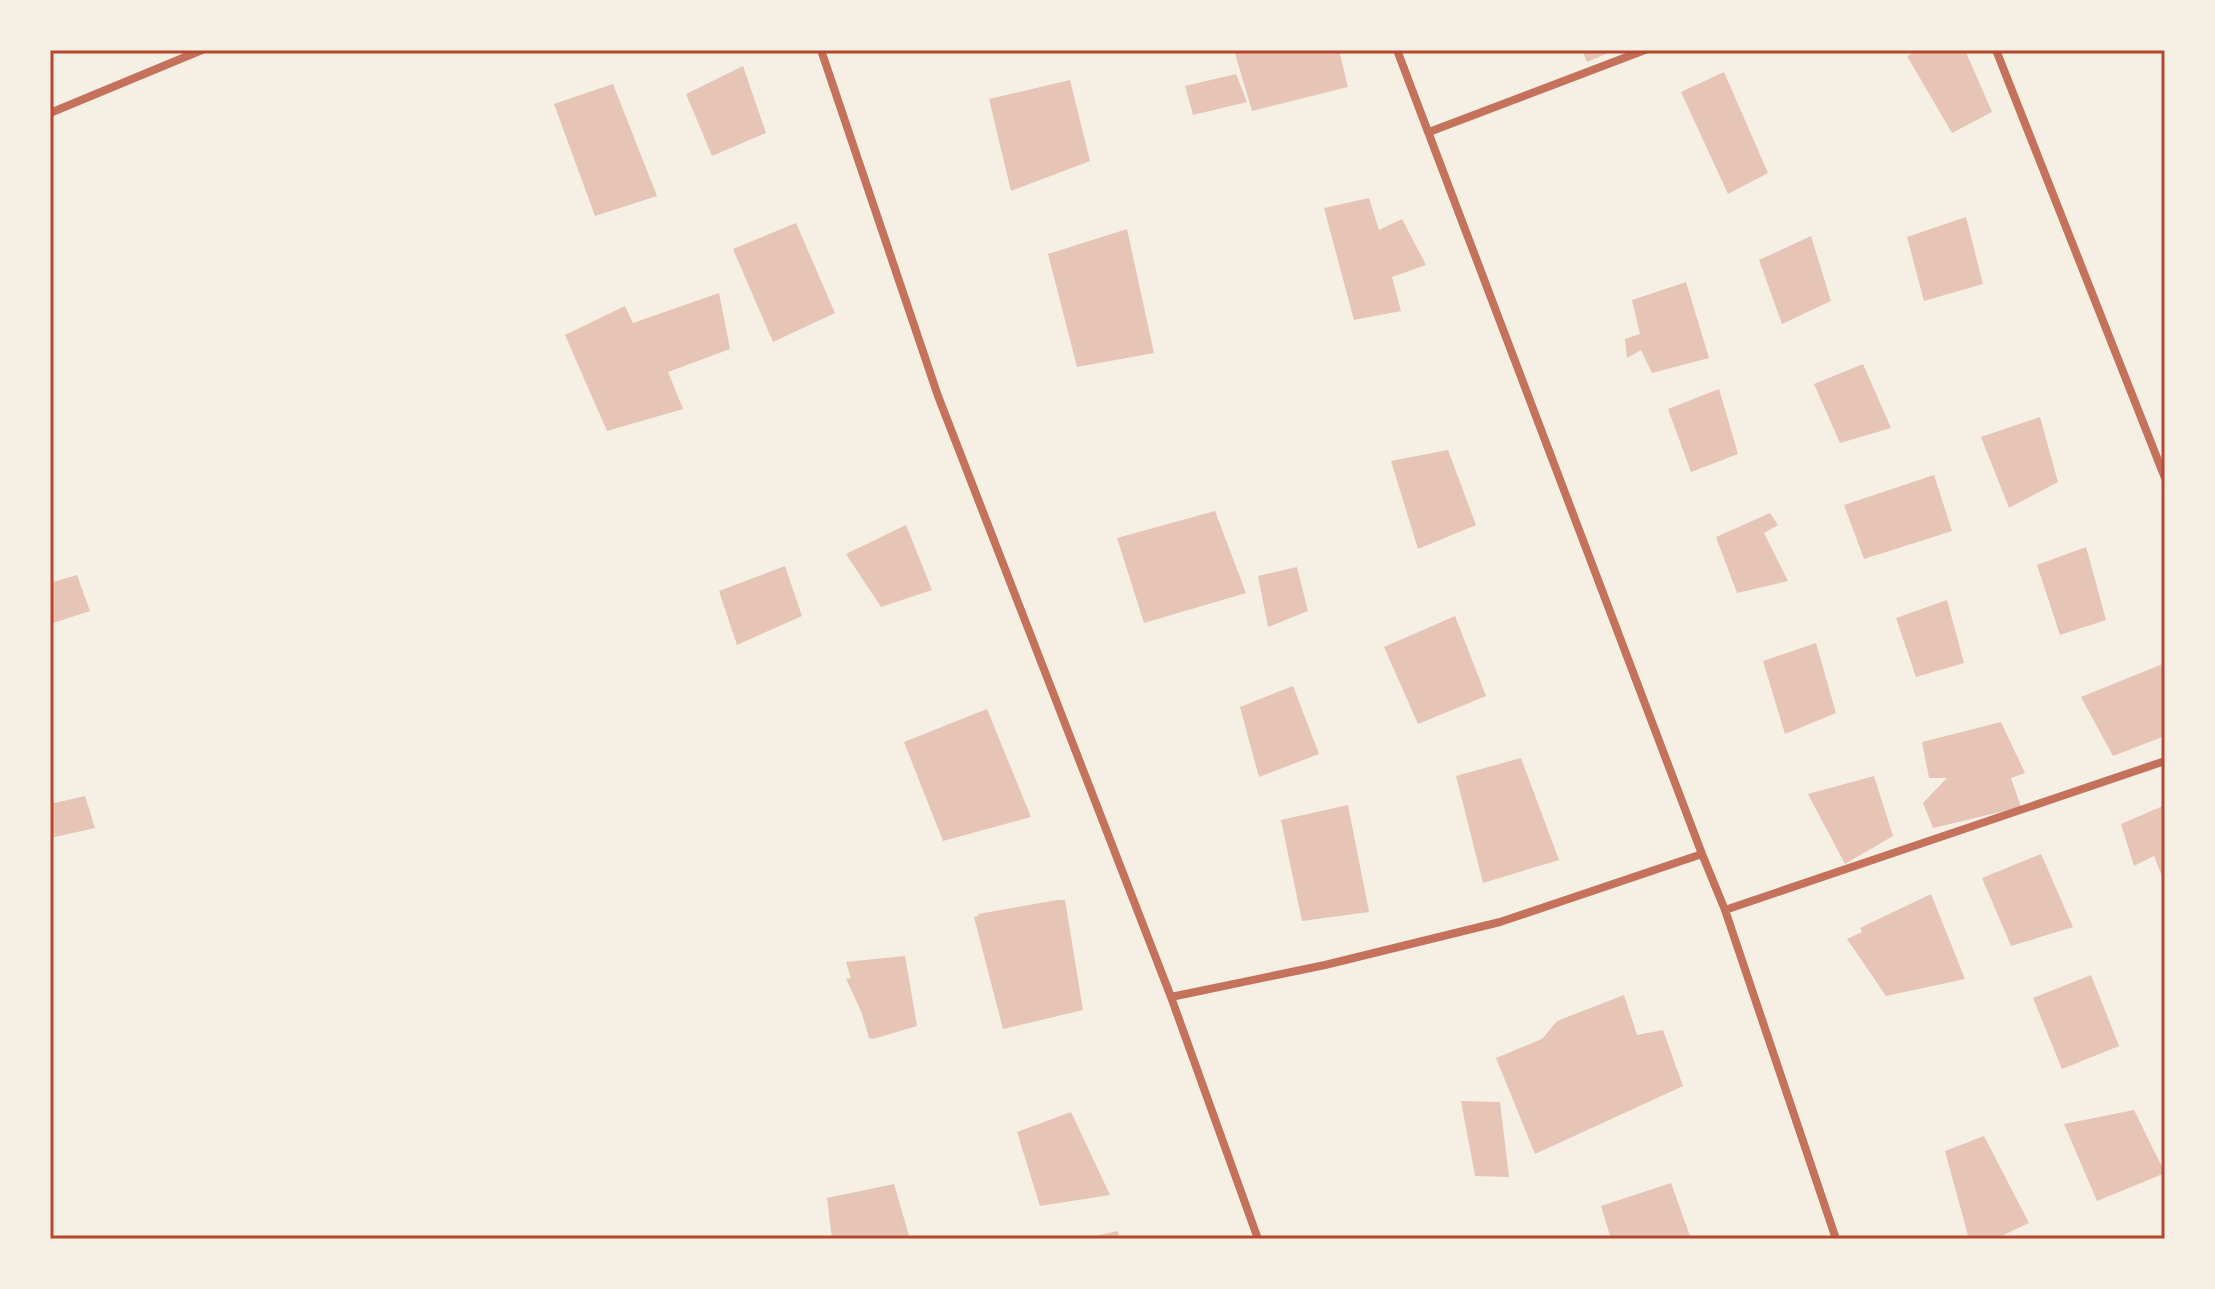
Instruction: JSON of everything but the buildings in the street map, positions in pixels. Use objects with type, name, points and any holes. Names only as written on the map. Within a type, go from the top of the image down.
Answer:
[{"type":"street","points":[[50,113],[202,50]]},
{"type":"street","points":[[821,50],[938,396],[1171,997],[1258,1239]]},
{"type":"street","points":[[1397,50],[1725,910],[1836,1239]]},
{"type":"street","points":[[1429,132],[1645,50]]},
{"type":"street","points":[[1996,50],[2165,478]]},
{"type":"street","points":[[1725,910],[2165,761]]},
{"type":"street","points":[[1171,997],[1325,965],[1500,922],[1702,854]]}]
